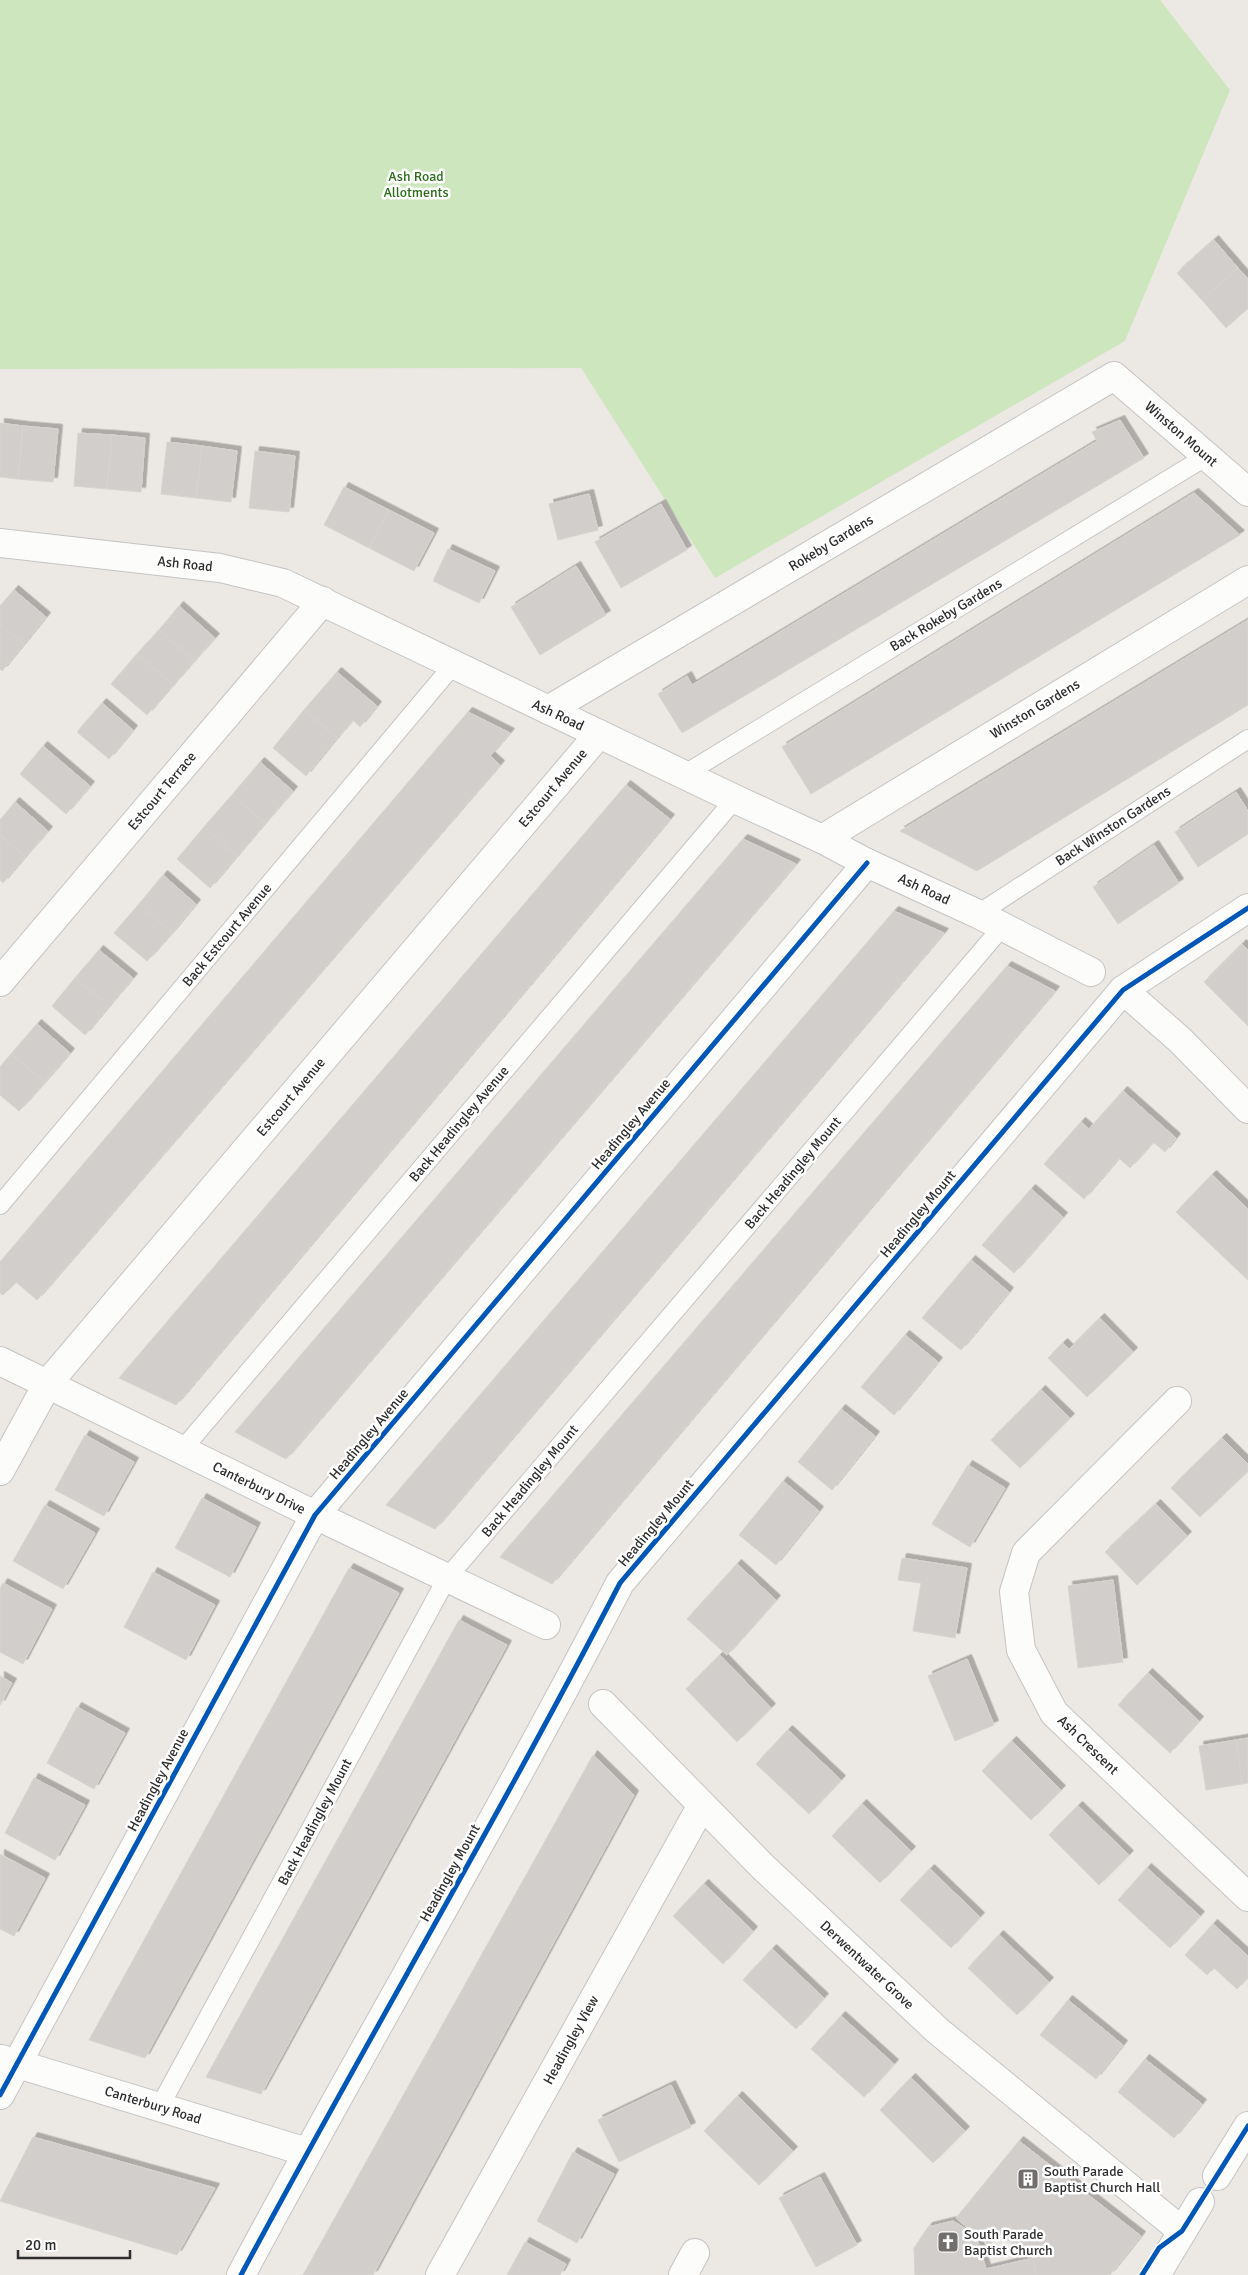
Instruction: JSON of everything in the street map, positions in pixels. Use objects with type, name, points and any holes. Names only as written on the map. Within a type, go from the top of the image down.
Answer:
[{"type":"street","name":"Winston Mount","points":[[1114,376],[1248,492]]},
{"type":"street","name":"Rokeby Gardens","points":[[548,710],[1114,376]]},
{"type":"street","name":"Ash Road","points":[[0,543],[220,568],[283,583],[822,839],[867,863],[1003,926],[1091,972]]},
{"type":"street","name":"Winston Gardens","points":[[822,839],[1248,580]]},
{"type":"street","name":"Estcourt Terrace","points":[[0,982],[323,601]]},
{"type":"street","name":"Estcourt Avenue","points":[[0,1471],[48,1383],[599,734]]},
{"type":"street","name":"Headingley Avenue","points":[[0,2095],[9,2061],[315,1515],[867,863]]},
{"type":"street","name":"Headingley Mount","points":[[241,2275],[307,2152],[573,1674],[620,1583],[1123,990],[1248,908]]},
{"type":"street","points":[[1123,990],[1180,1040],[1248,1109]]},
{"type":"street","name":"Canterbury Drive","points":[[0,1361],[315,1515],[546,1625]]},
{"type":"street","name":"Ash Crescent","points":[[1177,1401],[1026,1553],[1014,1592],[1021,1650],[1054,1713],[1248,1898]]},
{"type":"street","name":"Derwentwater Grove","points":[[603,1704],[763,1868],[938,2031],[1182,2231]]},
{"type":"street","name":"Headingley View","points":[[440,2275],[702,1805]]},
{"type":"street","name":"Canterbury Road","points":[[9,2061],[307,2152]]},
{"type":"street","points":[[1217,2176],[1248,2126]]},
{"type":"street","points":[[1156,2275],[1200,2202]]},
{"type":"lane","name":"Back Rokeby Gardens","points":[[685,774],[1207,456]]},
{"type":"lane","name":"Back Estcourt Avenue","points":[[0,1205],[454,664]]},
{"type":"lane","name":"Back Winston Gardens","points":[[978,914],[1248,739]]},
{"type":"lane","name":"Back Headingley Avenue","points":[[182,1450],[735,799]]},
{"type":"lane","name":"Back Headingley Mount","points":[[160,2106],[447,1578],[1003,926]]},
{"type":"green space","name":"Ash Road Allotments","points":[[0,0],[1160,0],[1230,90],[1125,341],[715,578],[581,368],[0,369]]},
{"type":"building","points":[[1214,240],[1238,268],[1202,300],[1177,273]]},
{"type":"building","points":[[1238,268],[1248,279],[1248,308],[1226,328],[1202,300]]},
{"type":"building","points":[[1120,420],[1144,458],[682,733],[658,694],[687,676],[692,685],[1097,441],[1092,432]]},
{"type":"building","points":[[0,423],[23,426],[18,479],[0,477]]},
{"type":"building","points":[[23,426],[58,429],[53,482],[18,479]]},
{"type":"building","points":[[78,433],[112,435],[107,489],[74,486]]},
{"type":"building","points":[[112,435],[145,438],[141,492],[107,489]]},
{"type":"building","points":[[167,442],[202,446],[196,498],[161,494]]},
{"type":"building","points":[[202,446],[237,451],[231,502],[196,498]]},
{"type":"building","points":[[255,451],[295,456],[289,512],[249,508]]},
{"type":"building","points":[[344,487],[389,510],[369,548],[324,525]]},
{"type":"building","points":[[1194,493],[1240,535],[811,794],[782,747]]},
{"type":"building","points":[[589,494],[598,530],[558,540],[549,504]]},
{"type":"building","points":[[661,504],[687,550],[621,588],[595,542]]},
{"type":"building","points":[[389,510],[434,533],[414,571],[369,548]]},
{"type":"building","points":[[448,549],[495,571],[479,603],[433,581]]},
{"type":"building","points":[[576,566],[606,615],[540,655],[511,607]]},
{"type":"building","points":[[14,590],[46,617],[24,644],[0,624],[0,606]]},
{"type":"building","points":[[179,606],[215,638],[194,661],[159,630]]},
{"type":"building","points":[[1248,620],[1248,705],[977,871],[900,831]]},
{"type":"building","points":[[0,624],[24,644],[2,671],[0,669]]},
{"type":"building","points":[[159,630],[194,661],[173,685],[137,654]]},
{"type":"building","points":[[137,654],[173,685],[147,715],[111,684]]},
{"type":"building","points":[[337,672],[377,706],[360,727],[353,720],[337,738],[304,710]]},
{"type":"building","points":[[102,703],[133,730],[109,759],[77,732]]},
{"type":"building","points":[[304,710],[337,738],[306,776],[273,748]]},
{"type":"building","points":[[468,712],[510,733],[490,756],[500,765],[37,1300],[16,1282],[3,1295],[0,1293],[0,1262]]},
{"type":"building","points":[[43,746],[90,786],[66,814],[20,774]]},
{"type":"building","points":[[260,762],[293,791],[265,823],[232,795]]},
{"type":"building","points":[[626,785],[670,819],[176,1405],[119,1378]]},
{"type":"building","points":[[1236,792],[1248,811],[1248,834],[1198,867],[1175,832]]},
{"type":"building","points":[[232,795],[265,823],[237,856],[204,827]]},
{"type":"building","points":[[15,802],[48,831],[25,857],[0,835],[0,820]]},
{"type":"building","points":[[204,827],[237,856],[210,888],[177,859]]},
{"type":"building","points":[[0,835],[25,857],[3,883],[0,880]]},
{"type":"building","points":[[743,839],[796,864],[286,1459],[235,1432]]},
{"type":"building","points":[[1154,845],[1179,883],[1118,924],[1093,887]]},
{"type":"building","points":[[163,875],[196,904],[172,933],[139,904]]},
{"type":"building","points":[[139,904],[172,933],[147,961],[114,933]]},
{"type":"building","points":[[894,911],[944,933],[435,1529],[386,1505]]},
{"type":"building","points":[[1242,944],[1248,950],[1248,1026],[1204,982]]},
{"type":"building","points":[[99,950],[133,978],[109,1006],[75,978]]},
{"type":"building","points":[[1007,966],[1055,991],[552,1584],[500,1557]]},
{"type":"building","points":[[75,978],[109,1006],[85,1035],[52,1006]]},
{"type":"building","points":[[37,1024],[70,1053],[45,1082],[11,1054]]},
{"type":"building","points":[[11,1054],[45,1082],[19,1111],[0,1095],[0,1067]]},
{"type":"building","points":[[1123,1091],[1176,1138],[1165,1152],[1153,1142],[1130,1168],[1119,1158],[1084,1199],[1044,1164],[1081,1122],[1089,1129]]},
{"type":"building","points":[[1212,1175],[1248,1209],[1248,1280],[1176,1212]]},
{"type":"building","points":[[1031,1189],[1063,1217],[1014,1273],[982,1245]]},
{"type":"building","points":[[971,1260],[1009,1292],[961,1350],[922,1318]]},
{"type":"building","points":[[1100,1318],[1133,1352],[1087,1397],[1048,1358],[1063,1343],[1069,1349]]},
{"type":"building","points":[[905,1335],[938,1362],[894,1415],[861,1387]]},
{"type":"building","points":[[1041,1390],[1070,1418],[1020,1468],[991,1440]]},
{"type":"building","points":[[841,1409],[875,1436],[832,1490],[798,1462]]},
{"type":"building","points":[[85,1435],[134,1462],[104,1516],[55,1490]]},
{"type":"building","points":[[1222,1438],[1248,1464],[1248,1471],[1200,1517],[1171,1488]]},
{"type":"building","points":[[968,1465],[1005,1488],[970,1547],[932,1524]]},
{"type":"building","points":[[783,1481],[819,1511],[776,1565],[739,1535]]},
{"type":"building","points":[[202,1498],[256,1527],[230,1577],[175,1548]]},
{"type":"building","points":[[1156,1504],[1187,1536],[1137,1585],[1105,1552]]},
{"type":"building","points":[[45,1505],[95,1533],[63,1589],[13,1561]]},
{"type":"building","points":[[902,1558],[967,1568],[955,1638],[913,1631],[921,1583],[898,1580]]},
{"type":"building","points":[[737,1564],[776,1600],[727,1655],[687,1619]]},
{"type":"building","points":[[349,1568],[399,1593],[145,2058],[89,2040]]},
{"type":"building","points":[[153,1572],[215,1605],[186,1660],[124,1627]]},
{"type":"building","points":[[1113,1580],[1123,1662],[1078,1668],[1068,1586]]},
{"type":"building","points":[[3,1583],[52,1609],[23,1664],[0,1652],[0,1589]]},
{"type":"building","points":[[459,1620],[507,1645],[261,2094],[206,2077]]},
{"type":"building","points":[[720,1655],[771,1708],[737,1742],[686,1689]]},
{"type":"building","points":[[967,1659],[994,1725],[955,1741],[928,1676]]},
{"type":"building","points":[[1148,1673],[1199,1721],[1170,1753],[1118,1705]]},
{"type":"building","points":[[0,1676],[12,1683],[0,1705]]},
{"type":"building","points":[[77,1707],[125,1733],[94,1789],[47,1763]]},
{"type":"building","points":[[788,1730],[841,1780],[809,1814],[756,1764]]},
{"type":"building","points":[[1248,1738],[1248,1783],[1242,1784],[1236,1740]]},
{"type":"building","points":[[1236,1740],[1242,1784],[1206,1790],[1199,1746]]},
{"type":"building","points":[[1012,1741],[1061,1790],[1031,1820],[982,1771]]},
{"type":"building","points":[[593,1755],[634,1795],[373,2275],[303,2275]]},
{"type":"building","points":[[34,1778],[85,1805],[55,1860],[5,1833]]},
{"type":"building","points":[[862,1804],[911,1851],[880,1883],[832,1836]]},
{"type":"building","points":[[1078,1806],[1129,1855],[1099,1885],[1049,1835]]},
{"type":"building","points":[[0,1854],[45,1878],[14,1936],[0,1929]]},
{"type":"building","points":[[1147,1868],[1200,1916],[1170,1948],[1118,1900]]},
{"type":"building","points":[[930,1869],[980,1917],[951,1948],[900,1900]]},
{"type":"building","points":[[704,1884],[753,1931],[723,1964],[673,1916]]},
{"type":"building","points":[[1213,1924],[1248,1956],[1248,1977],[1237,1989],[1214,1968],[1207,1975],[1185,1955]]},
{"type":"building","points":[[999,1935],[1049,1982],[1017,2015],[968,1968]]},
{"type":"building","points":[[772,1949],[824,1998],[796,2029],[743,1980]]},
{"type":"building","points":[[1068,2000],[1123,2045],[1096,2079],[1040,2035]]},
{"type":"building","points":[[841,2016],[894,2064],[864,2097],[811,2049]]},
{"type":"building","points":[[1145,2059],[1202,2104],[1174,2138],[1118,2092]]},
{"type":"building","points":[[911,2078],[965,2131],[933,2163],[880,2110]]},
{"type":"building","points":[[671,2085],[691,2127],[619,2162],[598,2120]]},
{"type":"building","points":[[738,2096],[793,2151],[759,2185],[704,2131]]},
{"type":"building","points":[[33,2137],[215,2188],[177,2255],[0,2201]]},
{"type":"building","name":"South Parade Baptist Church Hall","points":[[1019,2141],[1141,2236],[1110,2275],[1036,2275],[1033,2258],[999,2234],[989,2246],[956,2218]]},
{"type":"building","points":[[573,2152],[614,2174],[577,2243],[537,2221]]},
{"type":"building","points":[[820,2177],[857,2245],[816,2267],[779,2198]]},
{"type":"building","name":"South Parade Baptist Church","points":[[953,2221],[976,2235],[986,2269],[1033,2258],[1036,2275],[915,2275],[914,2248],[928,2227]]},
{"type":"building","points":[[525,2242],[566,2264],[560,2275],[507,2275]]},
{"type":"cycle path","points":[[0,2095],[315,1515],[867,863]]},
{"type":"cycle path","points":[[241,2275],[480,1844],[620,1583],[1123,990],[1248,908]]},
{"type":"cycle path","points":[[1142,2275],[1159,2248],[1182,2231],[1248,2126]]},
{"type":"place","name":"South Parade Baptist Church Hall","points":[[1028,2179]]},
{"type":"place","name":"South Parade Baptist Church","points":[[948,2242]]}]
